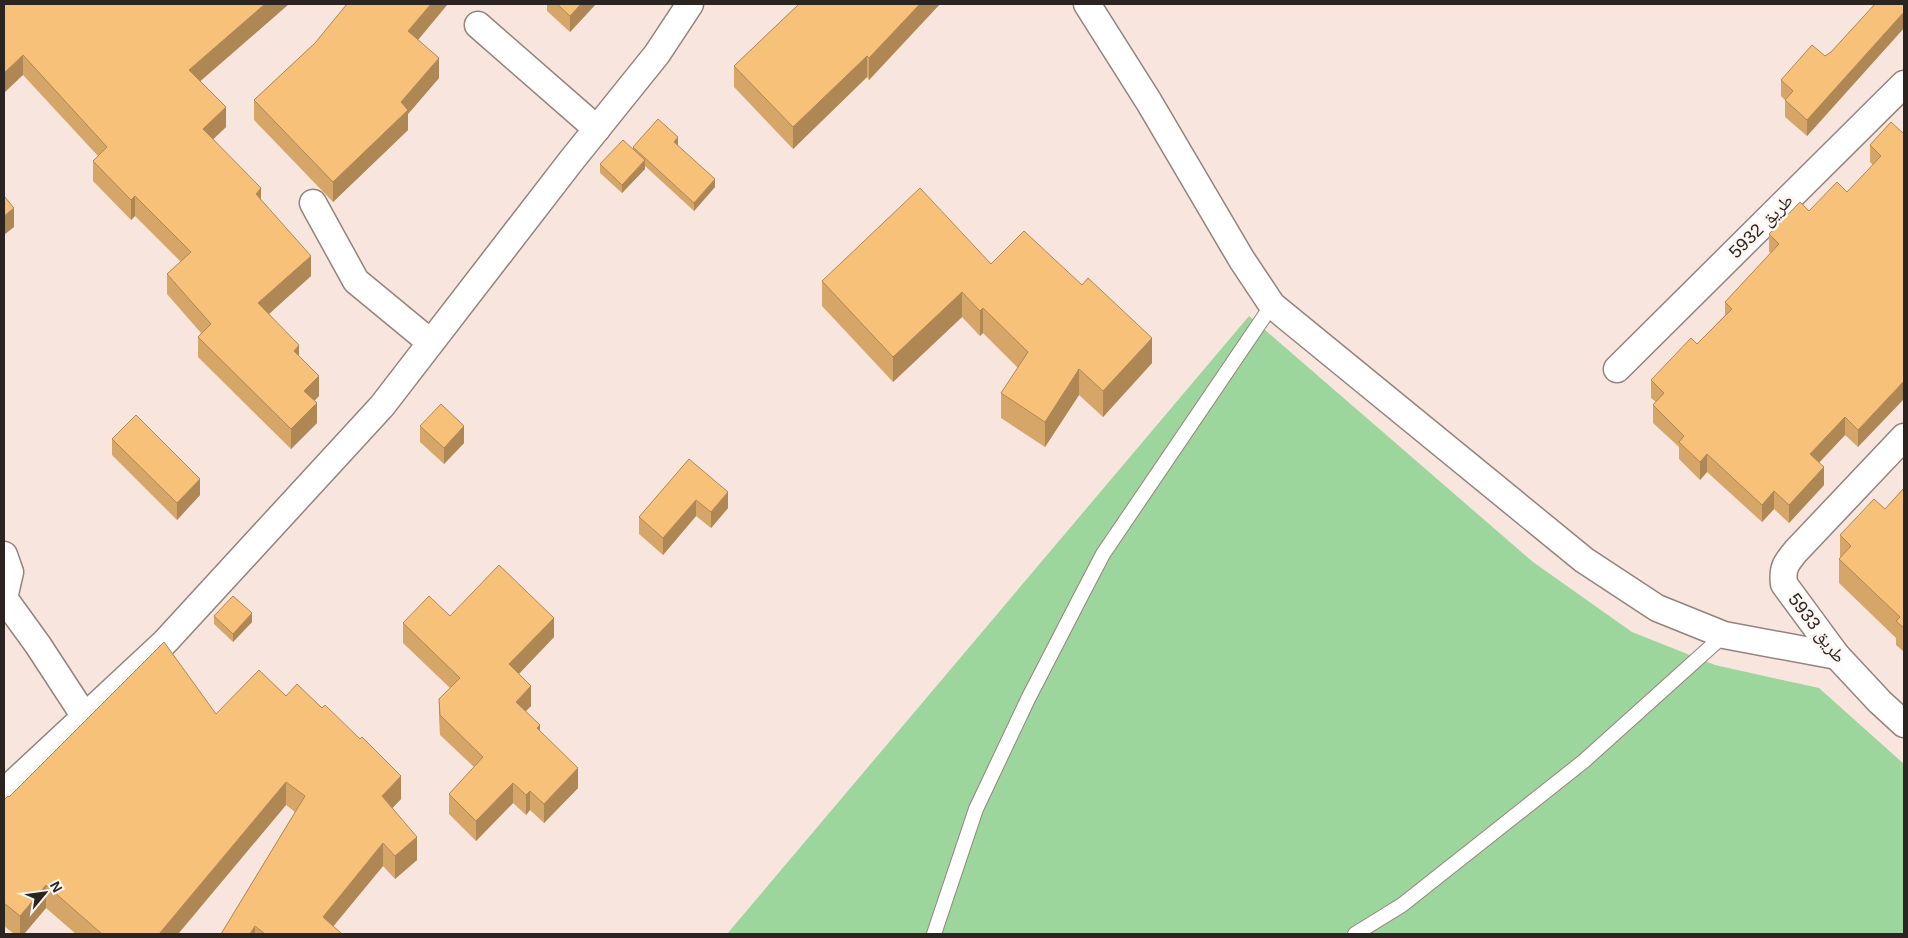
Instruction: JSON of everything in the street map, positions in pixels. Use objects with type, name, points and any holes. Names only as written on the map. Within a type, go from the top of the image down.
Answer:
[{"type":"street","points":[[4,792],[165,642],[382,406],[430,342],[657,54],[690,4]]},
{"type":"street","points":[[1087,4],[1149,102],[1242,260],[1272,304],[1584,560],[1657,608],[1724,635],[1837,656]]},
{"type":"street","points":[[478,25],[597,129]]},
{"type":"street","name":"طريق 5932","points":[[1617,368],[1904,84]]},
{"type":"street","points":[[314,203],[356,281],[430,342]]},
{"type":"street","name":"طريق 5933","points":[[1904,437],[1796,551],[1783,571],[1784,584],[1837,656],[1874,696],[1904,724]]},
{"type":"street","points":[[4,555],[10,572],[4,598],[38,645],[85,717]]},
{"type":"lane","points":[[934,934],[976,809],[1028,699],[1078,600],[1103,554],[1272,304]]},
{"type":"lane","points":[[1355,934],[1402,904],[1584,761],[1724,635]]},
{"type":"green space","points":[[1249,316],[1533,562],[1632,632],[1715,665],[1819,688],[1904,764],[1904,934],[727,934]]},
{"type":"building","points":[[4,4],[265,4],[189,70],[226,107],[203,129],[261,188],[256,194],[311,256],[258,303],[299,345],[294,351],[319,376],[304,391],[317,403],[291,429],[198,337],[211,324],[167,274],[191,252],[135,196],[131,200],[93,161],[107,147],[23,55],[4,73]]},
{"type":"building","points":[[347,4],[431,4],[408,31],[439,58],[401,102],[408,110],[333,182],[254,100],[315,43]]},
{"type":"building","points":[[557,4],[581,4],[570,16]]},
{"type":"building","points":[[799,4],[920,4],[869,58],[867,56],[793,127],[734,66]]},
{"type":"building","points":[[1875,4],[1904,4],[1904,12],[1807,120],[1785,100],[1793,91],[1781,80],[1812,45],[1825,56],[1831,52]]},
{"type":"building","points":[[658,119],[678,137],[674,142],[715,179],[694,203],[633,147]]},
{"type":"building","points":[[1891,122],[1904,134],[1904,381],[1858,430],[1845,417],[1810,454],[1824,467],[1789,505],[1774,491],[1762,505],[1707,454],[1700,462],[1679,442],[1684,436],[1653,405],[1664,393],[1651,380],[1691,338],[1697,344],[1732,309],[1725,302],[1779,244],[1769,234],[1800,202],[1809,211],[1837,182],[1847,192],[1881,156],[1870,145]]},
{"type":"building","points":[[623,140],[645,160],[622,185],[600,164]]},
{"type":"building","points":[[920,188],[991,264],[1024,231],[1082,285],[1088,278],[1152,338],[1103,391],[1079,369],[1045,422],[1001,393],[1028,352],[983,308],[980,311],[962,292],[893,357],[822,281]]},
{"type":"building","points":[[4,196],[14,208],[4,216]]},
{"type":"building","points":[[441,404],[464,426],[444,448],[420,426]]},
{"type":"building","points":[[136,415],[200,479],[177,503],[112,439]]},
{"type":"building","points":[[689,459],[728,492],[711,512],[696,500],[663,538],[639,517]]},
{"type":"building","points":[[1904,488],[1904,628],[1896,621],[1900,617],[1839,559],[1851,546],[1840,535],[1874,499],[1885,509]]},
{"type":"building","points":[[499,565],[554,618],[509,664],[531,686],[516,702],[540,725],[537,728],[578,768],[544,804],[530,791],[526,795],[513,783],[476,821],[449,794],[483,757],[440,715],[439,699],[460,678],[403,623],[429,596],[450,616]]},
{"type":"building","points":[[233,596],[252,613],[233,634],[214,616]]},
{"type":"building","points":[[164,642],[216,714],[259,670],[286,696],[297,684],[322,708],[325,705],[360,739],[362,737],[401,776],[382,796],[417,837],[395,856],[383,843],[323,917],[342,934],[265,934],[255,926],[250,934],[221,934],[305,796],[286,782],[159,934],[102,934],[46,885],[20,916],[4,903],[4,800]]}]
